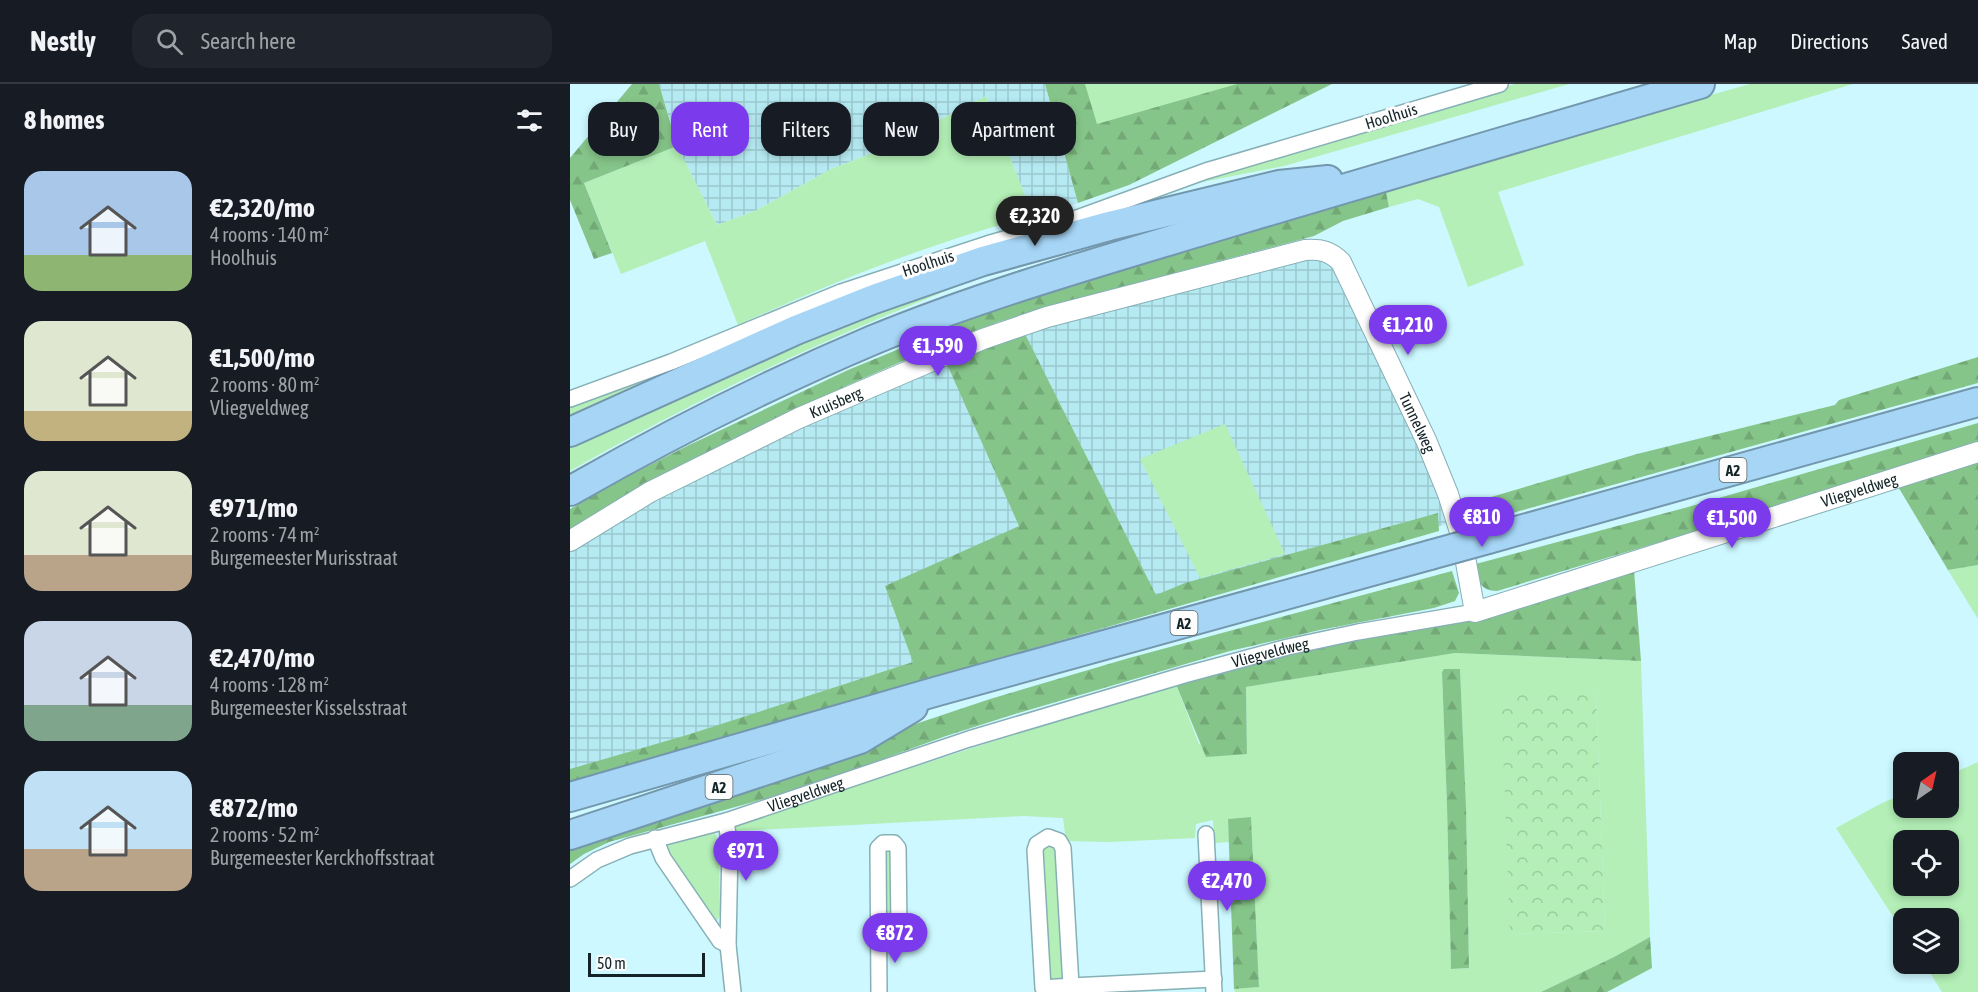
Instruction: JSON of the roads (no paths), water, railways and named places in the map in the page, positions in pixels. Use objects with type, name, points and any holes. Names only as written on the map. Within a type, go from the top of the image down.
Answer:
[{"type":"highway","points":[[570,491],[613,466],[733,404],[814,366],[928,319],[1076,269],[1700,84]]},
{"type":"highway","points":[[570,432],[796,330],[874,299],[983,261],[1109,226],[1279,185],[1399,172]]},
{"type":"highway","name":"A2","points":[[570,797],[938,691],[1978,402]]},
{"type":"highway","name":"A2","points":[[570,835],[860,740],[938,691]]},
{"type":"street","name":"Hoolhuis","points":[[570,399],[671,362],[841,292],[987,244],[1077,218],[1206,171],[1500,84]]},
{"type":"street","name":"Kruisberg","points":[[570,541],[650,492],[758,438],[830,404],[983,339],[1047,316],[1305,250],[1326,250]]},
{"type":"street","name":"Tunnelweg","points":[[1326,250],[1341,262],[1346,270],[1426,440],[1448,494],[1461,535],[1475,612]]},
{"type":"street","name":"Vliegveldweg","points":[[570,879],[597,860],[630,846],[726,821],[969,739],[1184,675],[1288,647],[1358,632],[1475,612],[1978,452]]},
{"type":"street","points":[[726,821],[729,848],[728,945],[733,992]]},
{"type":"street","points":[[1071,986],[1063,848],[1059,841],[1048,837],[1037,844],[1035,850],[1043,990],[1071,986],[1214,985],[1206,834]]},
{"type":"street","points":[[655,838],[663,858],[720,941],[728,945]]},
{"type":"street","points":[[878,936],[894,935],[899,928],[898,848],[894,843],[889,842],[883,843],[878,848],[878,936],[879,992]]}]
